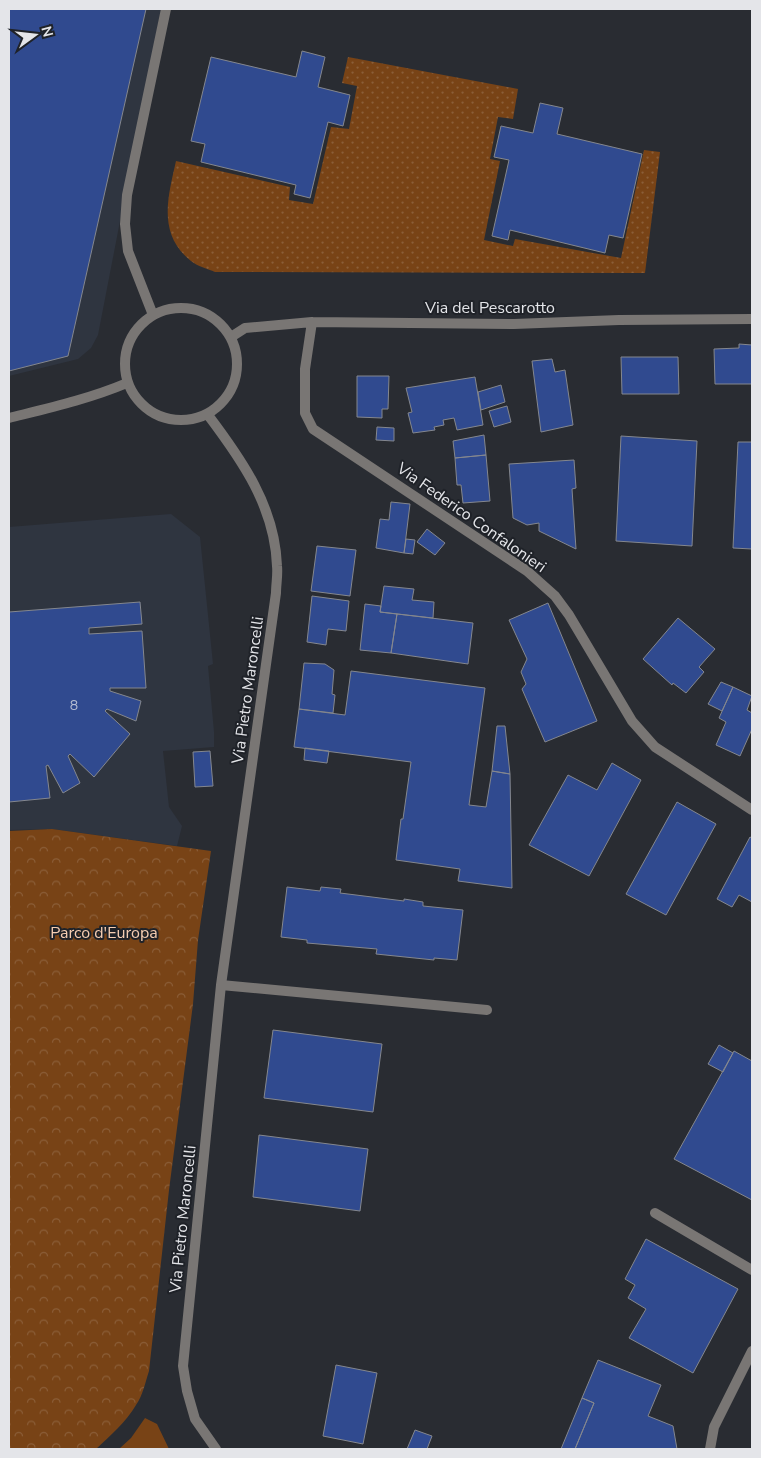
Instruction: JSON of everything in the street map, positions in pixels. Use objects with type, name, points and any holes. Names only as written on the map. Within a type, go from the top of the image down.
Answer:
[{"type":"street","points":[[153,315],[128,251],[125,224],[126,195],[166,9]]},
{"type":"street","points":[[182,308],[196,310],[210,316],[222,325],[230,337],[236,354],[237,372],[232,389],[222,404],[208,414],[192,420],[176,421],[160,418],[146,410],[135,398],[127,383],[124,357],[128,344],[138,327],[153,315],[167,309],[182,308]]},
{"type":"street","name":"Via del Pescarotto","points":[[230,337],[245,328],[312,322],[514,324],[620,320],[752,319]]},
{"type":"street","name":"Via Federico Confalonieri","points":[[312,322],[305,369],[305,413],[313,429],[528,570],[555,596],[569,614],[632,721],[655,748],[752,810]]},
{"type":"street","points":[[9,418],[86,398],[127,383]]},
{"type":"street","name":"Via Pietro Maroncelli","points":[[208,414],[254,481],[266,510],[277,566],[276,593],[221,985],[183,1366],[187,1391],[195,1419],[216,1449]]},
{"type":"street","points":[[221,985],[487,1010]]},
{"type":"street","points":[[655,1213],[752,1270]]},
{"type":"street","points":[[710,1449],[714,1427],[752,1351]]},
{"type":"shaded area","points":[[9,9],[161,9],[98,335],[91,348],[78,359],[9,376]]},
{"type":"shaded area","points":[[171,514],[200,537],[213,664],[208,666],[214,747],[163,751],[169,807],[182,826],[177,846],[52,829],[9,830],[9,527]]},
{"type":"green space","points":[[348,57],[518,89],[513,119],[498,117],[490,159],[500,161],[484,240],[513,246],[515,239],[621,258],[644,150],[660,152],[645,273],[215,272],[191,261],[180,250],[173,239],[169,227],[168,201],[176,161],[290,187],[289,200],[313,204],[331,127],[349,129],[357,86],[342,83]]},
{"type":"green space","name":"Parco d'Europa","points":[[52,829],[211,851],[198,940],[193,1004],[169,1190],[149,1371],[144,1389],[128,1417],[96,1449],[9,1449],[9,831]]},
{"type":"green space","points":[[145,1418],[157,1424],[169,1449],[119,1449],[131,1438]]},
{"type":"building","points":[[9,9],[146,9],[68,356],[9,371]]},
{"type":"building","points":[[302,51],[325,57],[318,87],[350,95],[343,126],[328,122],[310,198],[294,194],[296,185],[201,162],[205,144],[191,141],[211,57],[296,77]]},
{"type":"building","points":[[540,103],[563,108],[557,134],[642,154],[623,238],[609,235],[605,253],[510,230],[508,240],[492,236],[509,160],[494,157],[501,126],[533,133]]},
{"type":"building","points":[[739,344],[752,345],[752,384],[715,384],[714,349],[739,348]]},
{"type":"building","points":[[621,357],[678,357],[679,394],[622,394]]},
{"type":"building","points":[[552,359],[555,372],[565,370],[573,425],[541,432],[532,361]]},
{"type":"building","points":[[357,376],[389,376],[388,409],[382,409],[382,418],[357,417]]},
{"type":"building","points":[[475,377],[483,425],[457,430],[454,418],[443,420],[444,425],[434,427],[435,430],[413,433],[408,413],[412,412],[406,388]]},
{"type":"building","points":[[501,385],[505,402],[481,410],[478,392]]},
{"type":"building","points":[[507,406],[511,422],[494,427],[489,411]]},
{"type":"building","points":[[377,427],[394,428],[394,441],[376,440]]},
{"type":"building","points":[[484,435],[486,455],[455,458],[453,441]]},
{"type":"building","points":[[621,436],[697,441],[692,546],[616,541]]},
{"type":"building","points":[[738,442],[752,442],[752,549],[733,548]]},
{"type":"building","points":[[486,455],[490,501],[463,503],[461,485],[457,485],[455,458]]},
{"type":"building","points":[[574,460],[576,488],[572,489],[576,549],[539,531],[539,523],[527,525],[513,518],[509,464]]},
{"type":"building","points":[[391,502],[410,504],[404,553],[376,548],[380,519],[389,520]]},
{"type":"building","points":[[427,529],[445,543],[435,555],[417,542]]},
{"type":"building","points":[[406,539],[415,540],[413,554],[404,553]]},
{"type":"building","points":[[317,546],[356,550],[350,596],[311,591]]},
{"type":"building","points":[[384,586],[414,589],[412,600],[434,602],[433,618],[380,612]]},
{"type":"building","points":[[312,596],[349,601],[346,631],[328,629],[326,645],[307,642]]},
{"type":"building","points":[[140,602],[142,624],[89,628],[89,634],[142,631],[146,688],[110,688],[110,691],[141,701],[136,721],[107,709],[105,711],[130,734],[94,777],[70,754],[68,756],[80,783],[63,793],[48,765],[46,766],[50,798],[9,802],[9,612]]},
{"type":"building","points":[[548,603],[597,721],[545,742],[522,689],[526,684],[521,672],[527,659],[509,620]]},
{"type":"building","points":[[365,604],[381,606],[380,612],[397,614],[391,653],[360,650]]},
{"type":"building","points":[[397,614],[473,623],[468,664],[391,653]]},
{"type":"building","points":[[678,618],[715,649],[699,667],[704,672],[686,693],[673,683],[672,685],[643,659]]},
{"type":"building","points":[[304,663],[325,664],[334,670],[332,694],[335,695],[333,713],[299,709]]},
{"type":"building","points":[[351,671],[485,688],[469,805],[486,807],[492,771],[510,774],[512,888],[458,881],[460,869],[396,860],[411,762],[294,747],[299,709],[345,715]]},
{"type":"building","points":[[721,682],[733,687],[722,711],[708,704]]},
{"type":"building","points":[[733,687],[752,696],[747,710],[752,713],[752,729],[740,756],[716,745],[726,722],[719,718]]},
{"type":"building","points":[[497,726],[505,726],[510,774],[492,771]]},
{"type":"building","points":[[305,748],[329,751],[327,763],[304,760]]},
{"type":"building","points":[[210,751],[213,786],[195,787],[193,752]]},
{"type":"building","points":[[612,763],[641,780],[589,876],[529,845],[568,775],[597,790]]},
{"type":"building","points":[[677,802],[716,824],[666,915],[626,894]]},
{"type":"building","points":[[750,837],[752,838],[752,902],[739,895],[732,907],[717,899]]},
{"type":"building","points":[[287,887],[320,891],[321,887],[341,889],[340,893],[404,901],[404,899],[423,902],[423,906],[463,910],[457,960],[434,958],[434,960],[376,954],[377,949],[307,943],[307,940],[281,937]]},
{"type":"building","points":[[273,1030],[382,1044],[373,1112],[264,1098]]},
{"type":"building","points":[[719,1045],[733,1053],[723,1072],[708,1064]]},
{"type":"building","points":[[734,1051],[752,1061],[752,1200],[674,1159]]},
{"type":"building","points":[[259,1135],[368,1149],[360,1211],[253,1197]]},
{"type":"building","points":[[646,1239],[738,1289],[693,1373],[629,1338],[646,1309],[628,1298],[635,1285],[625,1279]]},
{"type":"building","points":[[598,1360],[661,1385],[648,1416],[673,1426],[677,1449],[575,1449],[594,1403],[582,1398]]},
{"type":"building","points":[[336,1365],[377,1373],[363,1444],[323,1436]]},
{"type":"building","points":[[582,1398],[594,1403],[575,1449],[561,1449]]},
{"type":"building","points":[[415,1430],[432,1436],[427,1449],[407,1449]]}]
